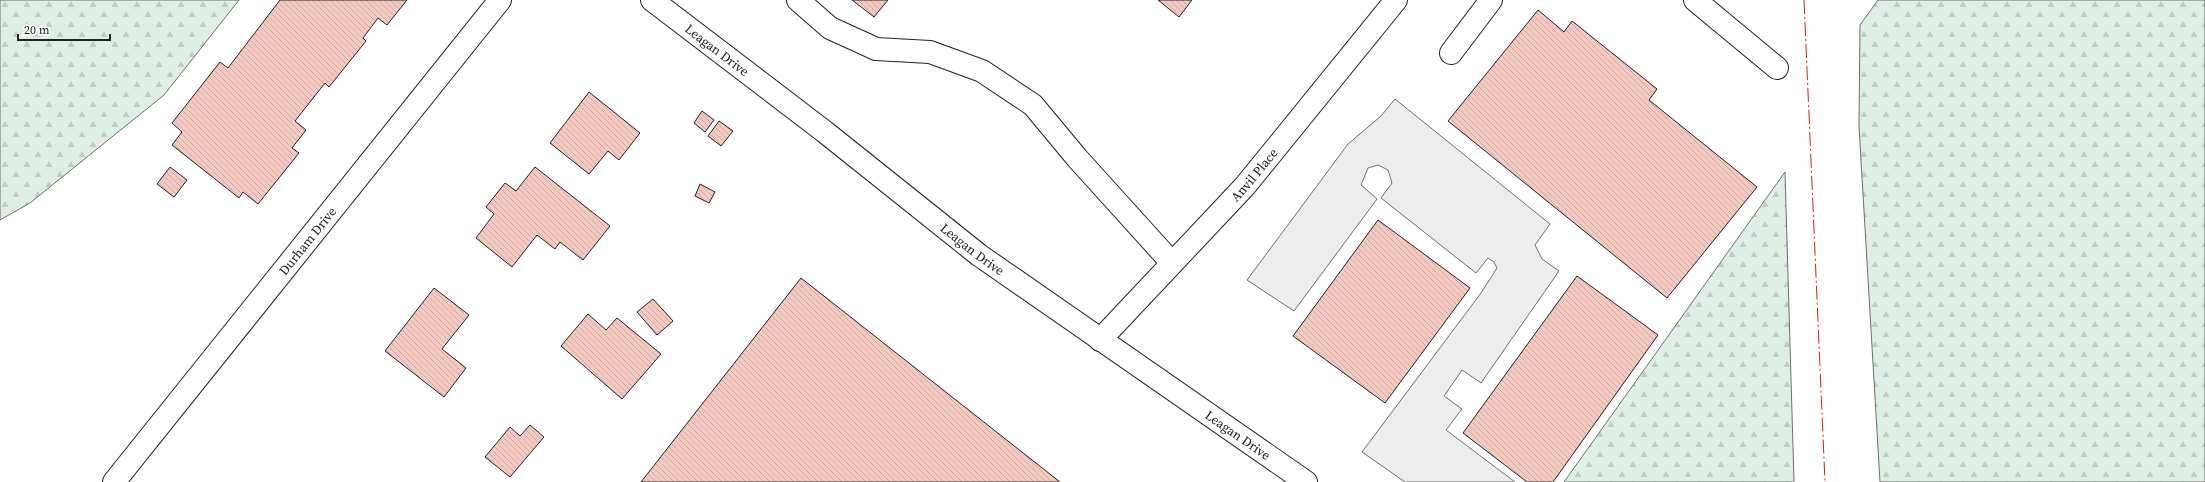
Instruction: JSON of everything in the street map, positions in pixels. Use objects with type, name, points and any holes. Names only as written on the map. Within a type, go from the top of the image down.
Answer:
[{"type":"street","name":"Durham Drive","points":[[114,482],[500,0]]},
{"type":"street","name":"Leagan Drive","points":[[652,0],[825,132],[979,255],[1306,482]]},
{"type":"street","points":[[798,0],[830,28],[863,44],[876,49],[930,52],[982,71],[1033,105],[1077,158],[1172,263]]},
{"type":"street","name":"Anvil Place","points":[[1100,340],[1245,186],[1396,0]]},
{"type":"street","points":[[1451,53],[1491,0]]},
{"type":"street","points":[[1694,0],[1777,68]]},
{"type":"green space","points":[[0,0],[239,0],[164,95],[30,203],[0,220]]},
{"type":"green space","points":[[1878,0],[2205,0],[2205,482],[1880,482],[1859,126],[1860,25]]},
{"type":"green space","points":[[1785,172],[1794,482],[1564,482]]},
{"type":"shaded area","points":[[1395,99],[1550,224],[1535,245],[1542,259],[1559,271],[1481,383],[1462,370],[1444,396],[1462,409],[1446,430],[1515,482],[1405,482],[1362,452],[1481,293],[1497,268],[1494,262],[1488,258],[1476,273],[1381,198],[1392,183],[1388,170],[1378,165],[1368,168],[1361,185],[1377,199],[1294,311],[1247,280],[1348,144],[1381,116]]},
{"type":"building","points":[[280,0],[407,0],[387,25],[378,18],[363,38],[366,41],[329,87],[325,83],[295,121],[306,130],[292,148],[299,153],[258,204],[243,192],[239,198],[172,145],[182,132],[172,123],[220,62],[228,68]]},
{"type":"building","points":[[852,0],[888,0],[874,17]]},
{"type":"building","points":[[1158,0],[1192,0],[1179,17]]},
{"type":"building","points":[[1538,10],[1564,32],[1572,21],[1657,89],[1649,100],[1757,187],[1667,298],[1448,121]]},
{"type":"building","points":[[589,92],[640,133],[619,160],[608,151],[589,174],[550,143]]},
{"type":"building","points":[[702,111],[714,120],[705,132],[694,123]]},
{"type":"building","points":[[719,121],[733,131],[721,146],[708,136]]},
{"type":"building","points":[[170,167],[187,180],[174,197],[157,184]]},
{"type":"building","points":[[535,167],[610,226],[583,260],[560,242],[555,249],[537,235],[512,267],[476,238],[494,214],[486,207],[505,183],[516,191]]},
{"type":"building","points":[[700,184],[715,192],[709,203],[695,196]]},
{"type":"building","points":[[1378,220],[1470,288],[1385,403],[1293,336]]},
{"type":"building","points":[[1577,276],[1658,335],[1553,482],[1527,482],[1463,433]]},
{"type":"building","points":[[801,278],[1060,482],[641,482]]},
{"type":"building","points":[[434,288],[469,315],[442,349],[466,368],[444,397],[385,351]]},
{"type":"building","points":[[653,299],[673,321],[657,335],[637,312]]},
{"type":"building","points":[[588,314],[606,330],[617,318],[661,354],[622,399],[561,346]]},
{"type":"building","points":[[530,425],[544,437],[510,477],[485,457],[510,427],[520,436]]},
{"type":"power","points":[[1804,0],[1825,482]]}]
